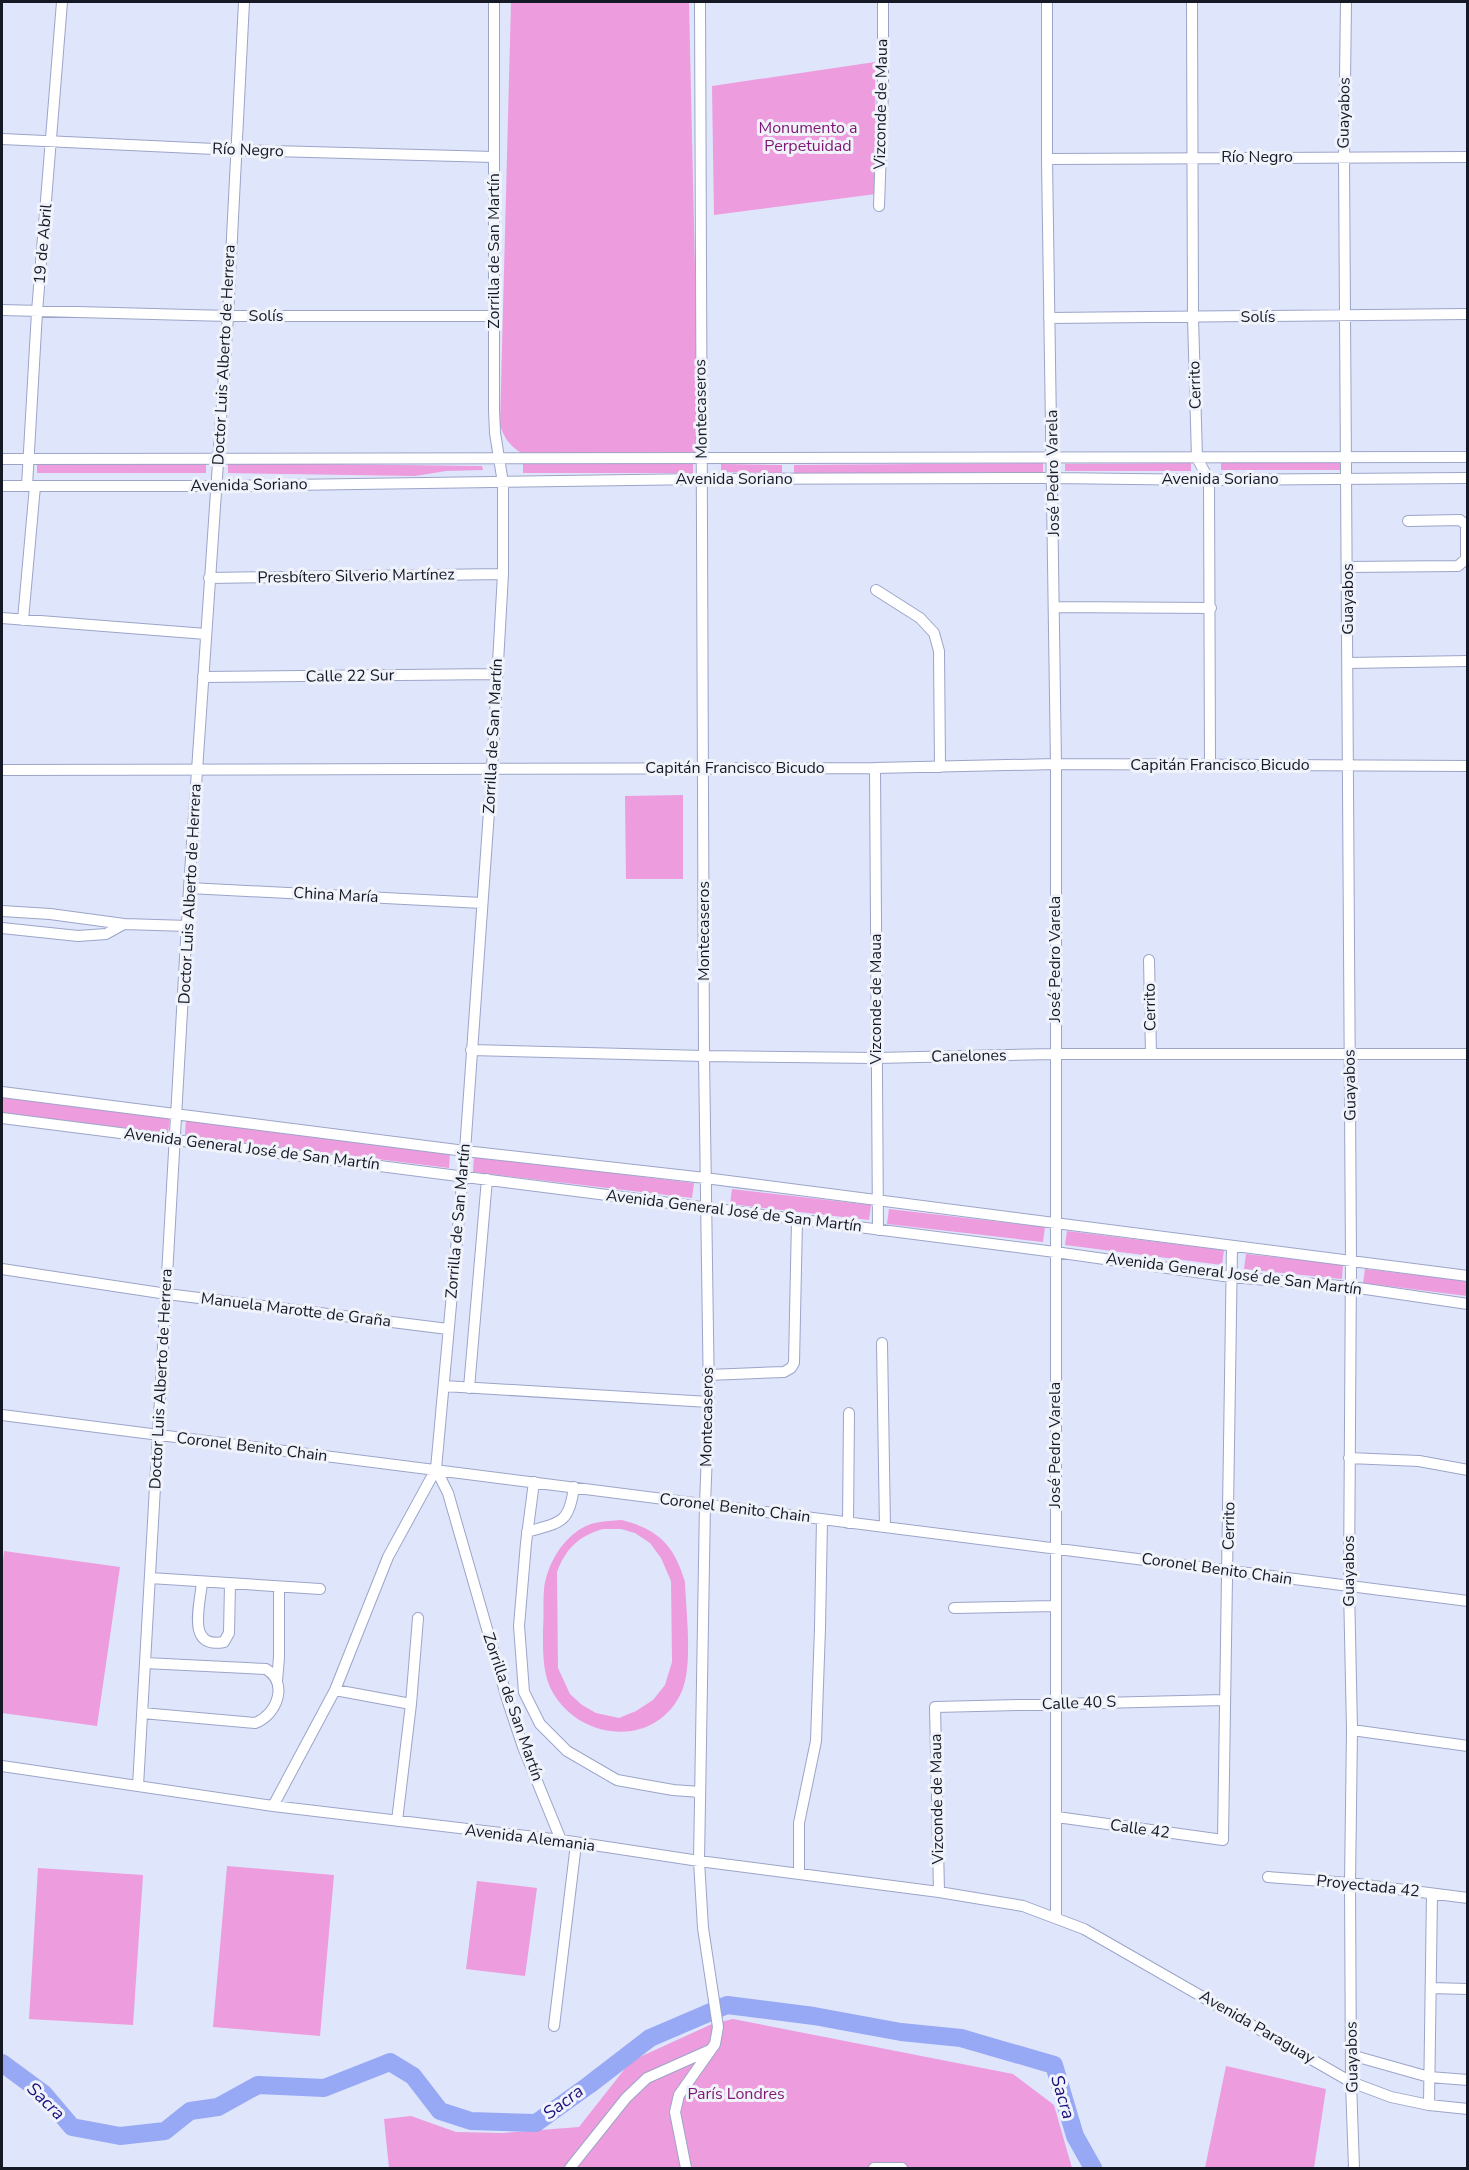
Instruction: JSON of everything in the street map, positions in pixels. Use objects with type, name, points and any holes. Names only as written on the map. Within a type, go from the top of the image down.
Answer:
[{"type":"street","name":"19 de Abril","points":[[23,620],[31,486],[28,459],[37,312],[62,2]]},
{"type":"street","name":"Doctor Luis Alberto de Herrera","points":[[138,1786],[189,888],[228,316],[244,2]]},
{"type":"street","name":"Zorrilla de San Martín","points":[[273,1806],[335,1690],[388,1557],[436,1469],[465,1151],[492,769],[503,574],[503,483],[495,433],[494,410],[494,2]]},
{"type":"street","name":"Montecaseros","points":[[700,2],[699,291],[703,459],[704,1056],[709,1402],[699,1861],[703,1928],[718,2027],[715,2044],[710,2050]]},
{"type":"street","name":"Vizconde de Maua","points":[[879,206],[883,2]]},
{"type":"street","name":"José Pedro Varela","points":[[1047,2],[1047,159],[1056,764],[1054,1054],[1056,1917]]},
{"type":"street","name":"Cerrito","points":[[1192,2],[1193,317],[1197,458],[1209,480],[1210,765]]},
{"type":"street","name":"Guayabos","points":[[1346,2],[1344,158],[1352,1261],[1348,1587],[1352,1730],[1350,1883],[1354,2169]]},
{"type":"street","name":"Río Negro","points":[[2,139],[236,150],[494,157]]},
{"type":"street","name":"Río Negro","points":[[1047,159],[1467,157]]},
{"type":"street","name":"Solís","points":[[2,310],[228,316],[494,316]]},
{"type":"street","name":"Solís","points":[[1049,318],[1467,314]]},
{"type":"street","name":"Avenida Soriano","points":[[2,459],[1467,457]]},
{"type":"street","points":[[783,459],[784,479]]},
{"type":"street","name":"Avenida Soriano","points":[[2,486],[216,486],[702,479],[1467,478]]},
{"type":"street","points":[[1347,567],[1458,566],[1466,559],[1466,525],[1460,520],[1408,521]]},
{"type":"street","name":"Presbítero Silverio Martínez","points":[[209,578],[503,574]]},
{"type":"street","points":[[876,590],[920,618],[934,633],[939,651],[940,767]]},
{"type":"street","points":[[1054,607],[1211,608]]},
{"type":"street","points":[[2,618],[206,634]]},
{"type":"street","points":[[1348,663],[1467,661]]},
{"type":"street","name":"Calle 22 Sur","points":[[203,677],[497,674]]},
{"type":"street","name":"Capitán Francisco Bicudo","points":[[2,771],[875,768],[1056,764],[1467,766]]},
{"type":"street","name":"Vizconde de Maua","points":[[875,768],[878,1230]]},
{"type":"street","name":"China María","points":[[189,888],[482,903]]},
{"type":"street","points":[[2,911],[50,914],[124,924],[188,926]]},
{"type":"street","points":[[2,928],[78,936],[106,934],[124,924]]},
{"type":"street","name":"Cerrito","points":[[1149,960],[1151,1054]]},
{"type":"street","name":"Canelones","points":[[471,1050],[876,1058],[1054,1054],[1467,1054]]},
{"type":"street","name":"Avenida General José de San Martín","points":[[2,1092],[465,1151],[705,1178],[1467,1276]]},
{"type":"street","name":"Avenida General José de San Martín","points":[[2,1118],[1055,1252],[1231,1277],[1352,1287],[1467,1304]]},
{"type":"street","points":[[469,1388],[488,1179]]},
{"type":"street","points":[[708,1375],[784,1372],[794,1363],[797,1220]]},
{"type":"street","name":"Cerrito","points":[[1223,1840],[1232,1247]]},
{"type":"street","name":"Manuela Marotte de Graña","points":[[2,1269],[167,1294],[448,1329]]},
{"type":"street","points":[[882,1343],[885,1527]]},
{"type":"street","points":[[444,1386],[709,1402]]},
{"type":"street","points":[[848,1522],[849,1413]]},
{"type":"street","name":"Coronel Benito Chain","points":[[2,1415],[1467,1602]]},
{"type":"street","points":[[1349,1458],[1419,1461],[1467,1470]]},
{"type":"street","name":"Zorrilla de San Martín","points":[[436,1469],[448,1493],[493,1653],[523,1748],[561,1840]]},
{"type":"street","points":[[534,1482],[519,1626],[524,1692],[540,1724],[567,1750],[616,1780],[673,1790],[700,1792]]},
{"type":"street","points":[[527,1532],[553,1525],[566,1517],[571,1508],[574,1487]]},
{"type":"street","points":[[799,1874],[799,1823],[816,1741],[822,1519]]},
{"type":"street","points":[[150,1578],[320,1589]]},
{"type":"street","points":[[202,1582],[198,1630],[202,1639],[212,1644],[224,1642],[229,1634],[230,1584]]},
{"type":"street","points":[[142,1713],[255,1723],[266,1719],[275,1707],[277,1695],[279,1587]]},
{"type":"street","points":[[954,1608],[1056,1606]]},
{"type":"street","points":[[397,1821],[411,1704],[418,1618]]},
{"type":"street","points":[[145,1663],[266,1669],[272,1672],[277,1681]]},
{"type":"street","points":[[335,1690],[411,1704]]},
{"type":"street","name":"Calle 40 S","points":[[935,1707],[1224,1700]]},
{"type":"street","name":"Vizconde de Maua","points":[[935,1707],[939,1892]]},
{"type":"street","points":[[1352,1730],[1467,1746]]},
{"type":"street","name":"Avenida Alemania","points":[[2,1766],[273,1806],[561,1840],[699,1861],[939,1892],[1023,1906],[1056,1917]]},
{"type":"street","name":"Calle 42","points":[[1057,1817],[1223,1840]]},
{"type":"street","points":[[554,2026],[576,1844]]},
{"type":"street","name":"Proyectada 42","points":[[1268,1877],[1350,1883],[1467,1898]]},
{"type":"street","points":[[1429,2104],[1432,1894]]},
{"type":"street","name":"Avenida Paraguay","points":[[1056,1917],[1094,1935],[1352,2082],[1391,2097],[1467,2109]]},
{"type":"street","points":[[1431,1988],[1467,1989]]},
{"type":"street","points":[[570,2169],[626,2098],[647,2078],[710,2050]]},
{"type":"street","points":[[686,2169],[675,2112],[679,2095],[710,2050]]},
{"type":"street","points":[[1351,2055],[1429,2077],[1467,2080]]},
{"type":"street","points":[[874,2169],[902,2169]]},
{"type":"green space","points":[[511,2],[689,2],[699,448],[694,452],[523,454],[506,439],[502,430],[500,425]]},
{"type":"green space","name":"Monumento a Perpetuidad","points":[[875,62],[876,194],[714,215],[712,86]]},
{"type":"green space","points":[[228,463],[482,466],[483,470],[446,471],[415,476],[228,473]]},
{"type":"green space","points":[[1043,463],[1043,472],[794,474],[794,465]]},
{"type":"green space","points":[[1191,463],[1191,471],[1065,471],[1065,464]]},
{"type":"green space","points":[[1221,463],[1340,463],[1340,470],[1221,470]]},
{"type":"green space","points":[[37,464],[206,464],[206,473],[37,473]]},
{"type":"green space","points":[[523,464],[693,464],[693,473],[523,473]]},
{"type":"green space","points":[[721,464],[782,465],[782,473],[721,472]]},
{"type":"green space","points":[[683,795],[683,879],[626,879],[625,796]]},
{"type":"green space","points":[[2,1096],[170,1118],[168,1133],[2,1113]]},
{"type":"green space","points":[[186,1120],[450,1153],[449,1168],[185,1135]]},
{"type":"green space","points":[[474,1156],[694,1183],[692,1198],[473,1172]]},
{"type":"green space","points":[[732,1189],[871,1205],[869,1220],[730,1204]]},
{"type":"green space","points":[[889,1209],[1045,1227],[1043,1242],[887,1224]]},
{"type":"green space","points":[[1067,1231],[1224,1250],[1222,1265],[1065,1245]]},
{"type":"green space","points":[[1246,1254],[1343,1264],[1342,1279],[1244,1269]]},
{"type":"green space","points":[[1365,1269],[1467,1281],[1467,1296],[1363,1283]]},
{"type":"green space","points":[[622,1520],[655,1534],[676,1558],[685,1582],[688,1638],[685,1680],[682,1691],[670,1709],[655,1722],[638,1730],[619,1732],[600,1729],[582,1721],[566,1709],[549,1686],[543,1646],[544,1589],[549,1570],[563,1544],[586,1526],[599,1522]],"holes":[[[603,1529],[621,1529],[635,1533],[650,1543],[661,1558],[671,1581],[672,1662],[665,1685],[653,1700],[619,1718],[596,1713],[582,1705],[570,1694],[558,1668],[557,1572],[569,1550],[580,1539]]]},
{"type":"green space","points":[[4,1551],[120,1567],[97,1726],[2,1713]]},
{"type":"green space","points":[[227,1866],[334,1875],[320,2036],[213,2027]]},
{"type":"green space","points":[[38,1868],[143,1875],[133,2025],[29,2019]]},
{"type":"green space","points":[[477,1881],[537,1888],[525,1976],[466,1969]]},
{"type":"green space","name":"París Londres","points":[[733,2019],[1013,2074],[1054,2105],[1072,2168],[389,2168],[384,2119],[411,2116],[456,2132],[502,2133],[579,2127],[631,2061],[712,2024]]},
{"type":"green space","points":[[1226,2066],[1326,2089],[1314,2168],[1205,2168]]},
{"type":"waterway","name":"Sacra","points":[[2,2063],[44,2094],[72,2127],[120,2136],[165,2131],[190,2111],[218,2107],[258,2085],[324,2088],[390,2062],[413,2076],[440,2111],[471,2121],[536,2123],[650,2038],[727,2005],[814,2016],[901,2032],[961,2038],[1054,2065],[1075,2136],[1093,2168]]}]
